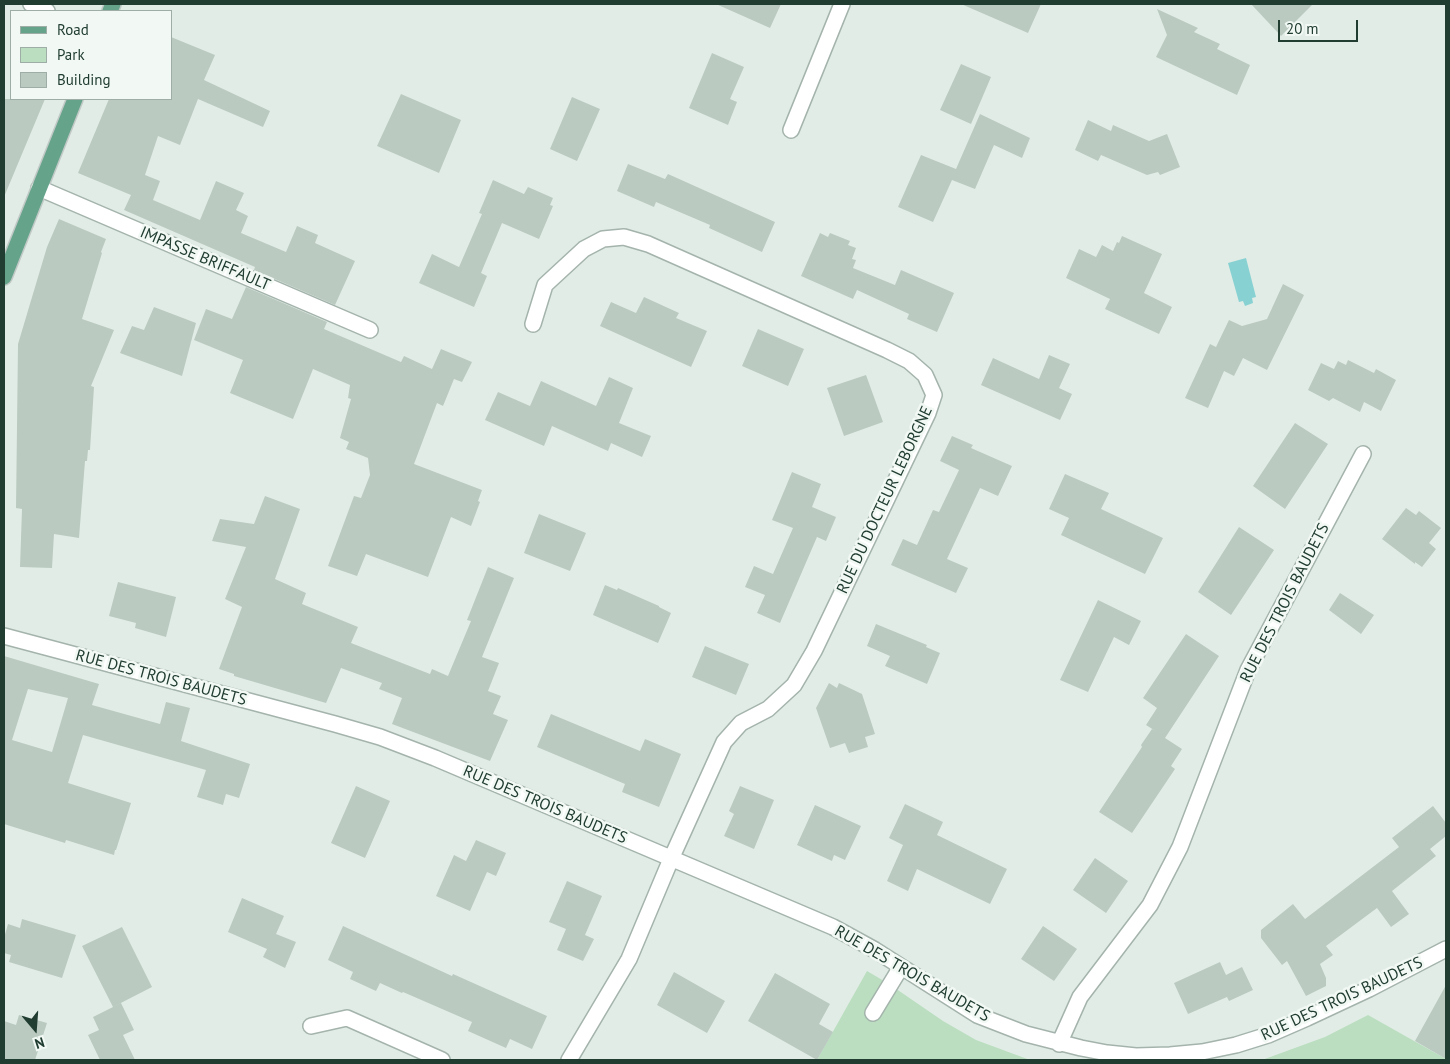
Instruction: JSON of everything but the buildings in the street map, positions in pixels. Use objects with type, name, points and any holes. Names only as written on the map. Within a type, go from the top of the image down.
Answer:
[{"type":"main road","points":[[4,277],[75,100]]},
{"type":"street","points":[[31,4],[45,10]]},
{"type":"street","points":[[791,130],[842,4]]},
{"type":"street","name":"IMPASSE BRIFFAULT","points":[[40,188],[370,330]]},
{"type":"street","name":"RUE DU DOCTEUR LEBORGNE","points":[[533,324],[545,285],[584,249],[603,239],[624,237],[648,244],[888,350],[909,361],[925,375],[934,394],[928,413],[809,660],[794,685],[768,709],[741,723],[724,742],[671,858]]},
{"type":"street","name":"RUE DES TROIS BAUDETS","points":[[1059,1044],[1080,997],[1150,905],[1180,847],[1248,670],[1363,454]]},
{"type":"street","name":"RUE DES TROIS BAUDETS","points":[[4,636],[308,716],[380,737],[444,762],[833,927],[977,1015],[1026,1034],[1059,1044],[1107,1053],[1136,1056],[1227,1054],[1236,1045],[1276,1032],[1369,989],[1446,949]]},
{"type":"street","points":[[569,1060],[629,959],[671,858]]},
{"type":"street","points":[[873,1013],[901,967]]},
{"type":"street","points":[[311,1026],[347,1018],[442,1060]]},
{"type":"green space","points":[[867,971],[943,1021],[976,1040],[1030,1060],[817,1060]]},
{"type":"green space","points":[[1368,1015],[1446,1060],[1262,1060],[1325,1037]]},
{"type":"water","points":[[1246,258],[1256,297],[1252,298],[1253,303],[1245,306],[1243,301],[1239,302],[1228,263]]}]
